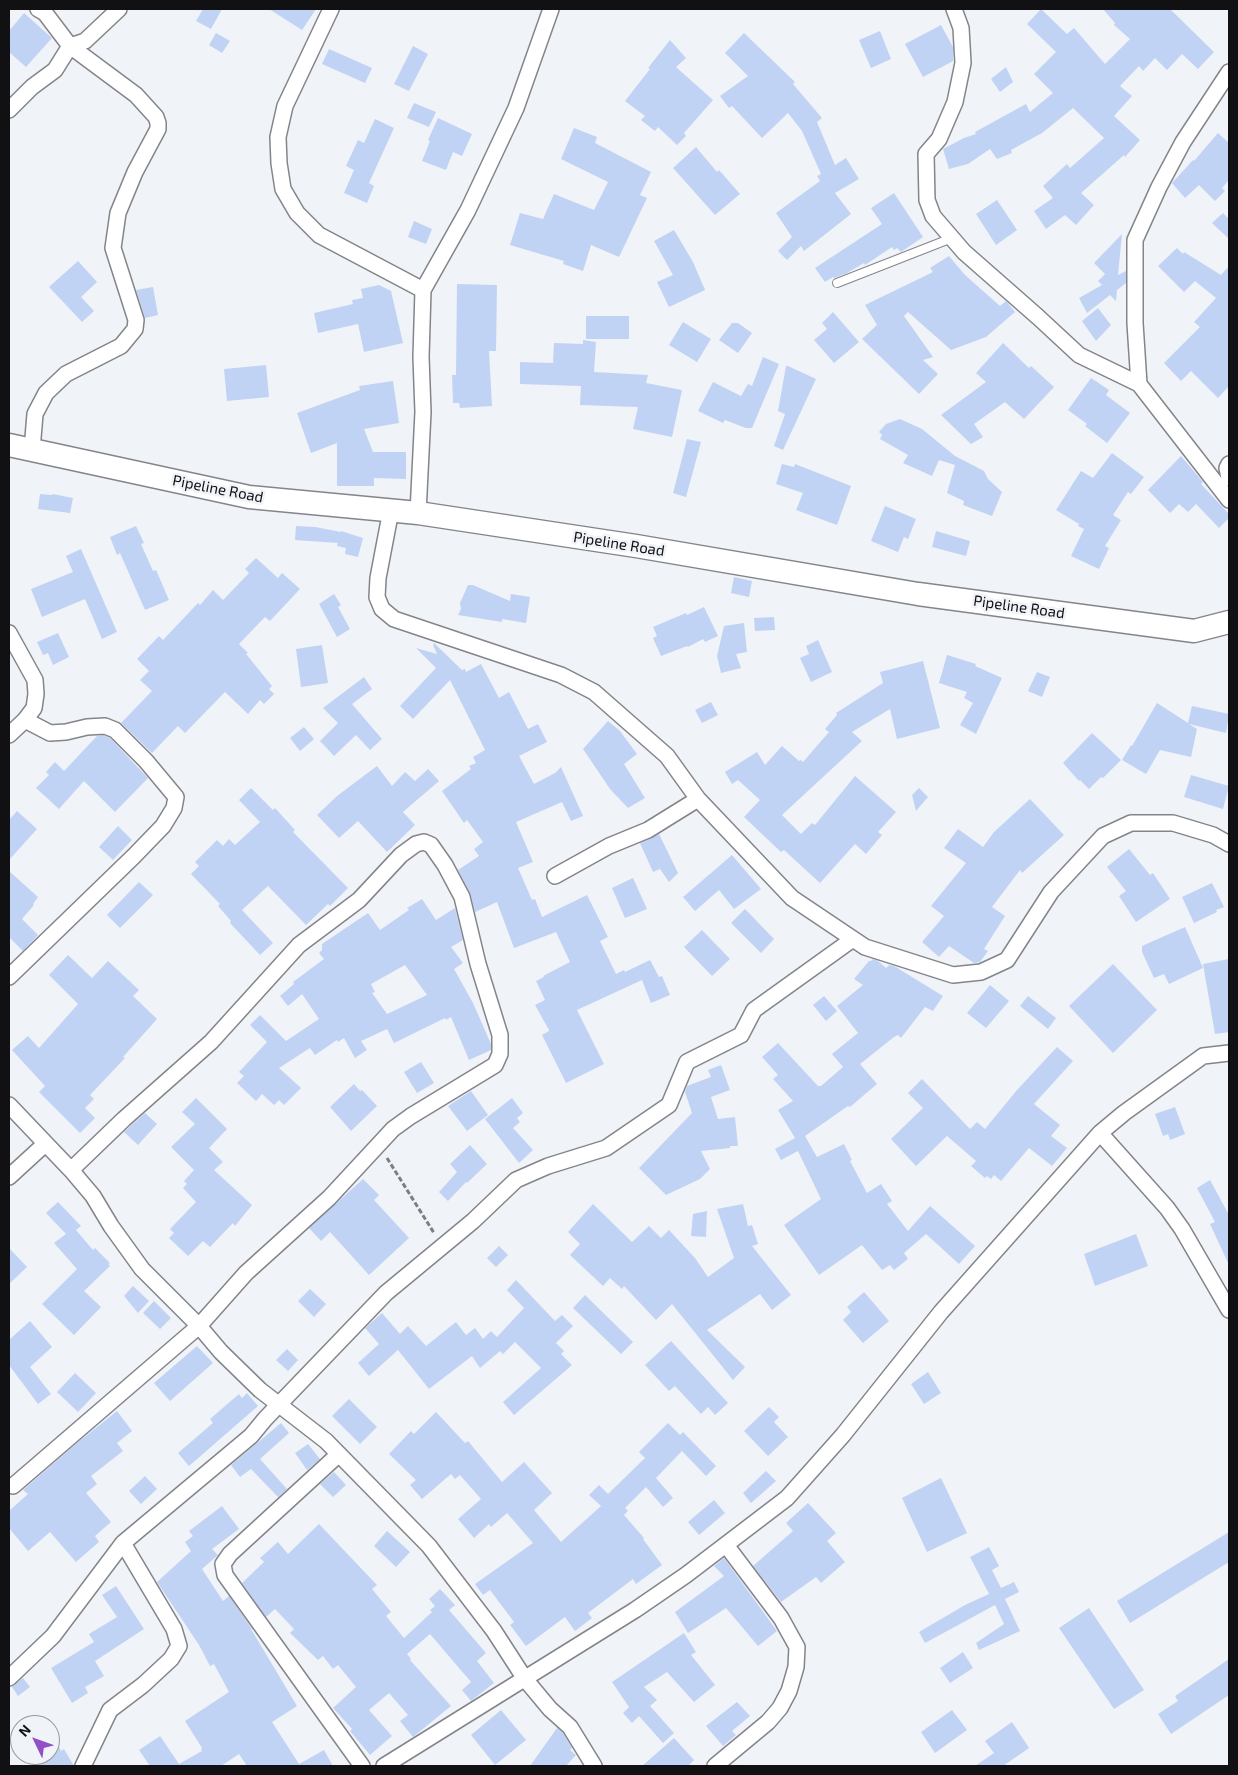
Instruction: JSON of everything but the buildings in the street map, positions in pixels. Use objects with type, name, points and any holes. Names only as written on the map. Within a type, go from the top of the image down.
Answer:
[{"type":"street","points":[[32,450],[35,414],[46,393],[66,374],[121,346],[135,329],[136,320],[113,248],[118,213],[135,172],[158,129],[156,117],[136,95],[70,46],[45,13],[38,9]]},
{"type":"street","points":[[9,110],[32,87],[55,70],[70,46],[84,41],[119,9]]},
{"type":"street","points":[[331,9],[285,106],[278,137],[283,189],[297,213],[319,234],[423,290]]},
{"type":"street","points":[[418,513],[423,412],[421,357],[423,290],[468,210],[516,108],[550,9]]},
{"type":"street","points":[[954,9],[961,28],[963,63],[955,102],[939,139],[926,154],[927,200],[933,216],[964,252],[1038,316],[1079,355],[1139,384],[1229,500]]},
{"type":"street","points":[[1139,384],[1135,323],[1135,240],[1159,186],[1184,142],[1229,72]]},
{"type":"street","name":"Pipeline Road","points":[[9,444],[249,497],[418,513],[636,546],[918,594],[1194,631],[1229,622]]},
{"type":"street","points":[[1229,464],[1227,468],[1229,478]]},
{"type":"street","points":[[391,510],[378,578],[377,597],[382,609],[394,619],[554,672],[594,692],[667,756],[698,798],[792,898],[865,947],[953,975],[982,972],[1007,960],[1051,892],[1103,836],[1131,823],[1173,823],[1213,835],[1229,844]]},
{"type":"street","points":[[9,633],[35,680],[36,694],[34,708],[9,735]]},
{"type":"street","points":[[9,977],[163,826],[174,808],[176,797],[146,761],[115,730],[105,726],[50,733],[24,720]]},
{"type":"street","points":[[555,876],[609,846],[648,830],[698,798]]},
{"type":"street","points":[[13,1486],[199,1326],[246,1273],[329,1198],[393,1129],[495,1065],[500,1054],[500,1035],[478,964],[462,897],[431,845],[424,842],[416,844],[401,855],[359,900],[299,945],[211,1042],[124,1119],[71,1170]]},
{"type":"street","points":[[9,1678],[54,1636],[123,1543],[251,1436],[386,1293],[473,1221],[516,1180],[548,1166],[606,1148],[669,1105],[687,1062],[741,1034],[754,1010],[853,939]]},
{"type":"street","points":[[384,1766],[635,1610],[726,1545],[787,1498],[843,1435],[941,1312],[1100,1133],[1124,1113],[1203,1056],[1229,1053]]},
{"type":"street","points":[[9,1105],[93,1196],[111,1226],[142,1269],[260,1390],[326,1441],[429,1546],[494,1630],[526,1679],[550,1709],[570,1727],[594,1766]]},
{"type":"street","points":[[1100,1133],[1167,1208],[1182,1229],[1229,1310]]},
{"type":"street","points":[[9,1177],[45,1144]]},
{"type":"street","points":[[339,1454],[230,1554],[223,1564],[225,1575],[362,1766]]},
{"type":"street","points":[[83,1766],[110,1710],[143,1685],[171,1659],[178,1646],[174,1628],[123,1543]]},
{"type":"street","points":[[715,1766],[768,1722],[780,1708],[789,1692],[796,1667],[797,1647],[781,1618],[726,1545]]},
{"type":"lane","points":[[837,283],[952,238]]},
{"type":"path","points":[[378,1145],[442,1246]]}]
